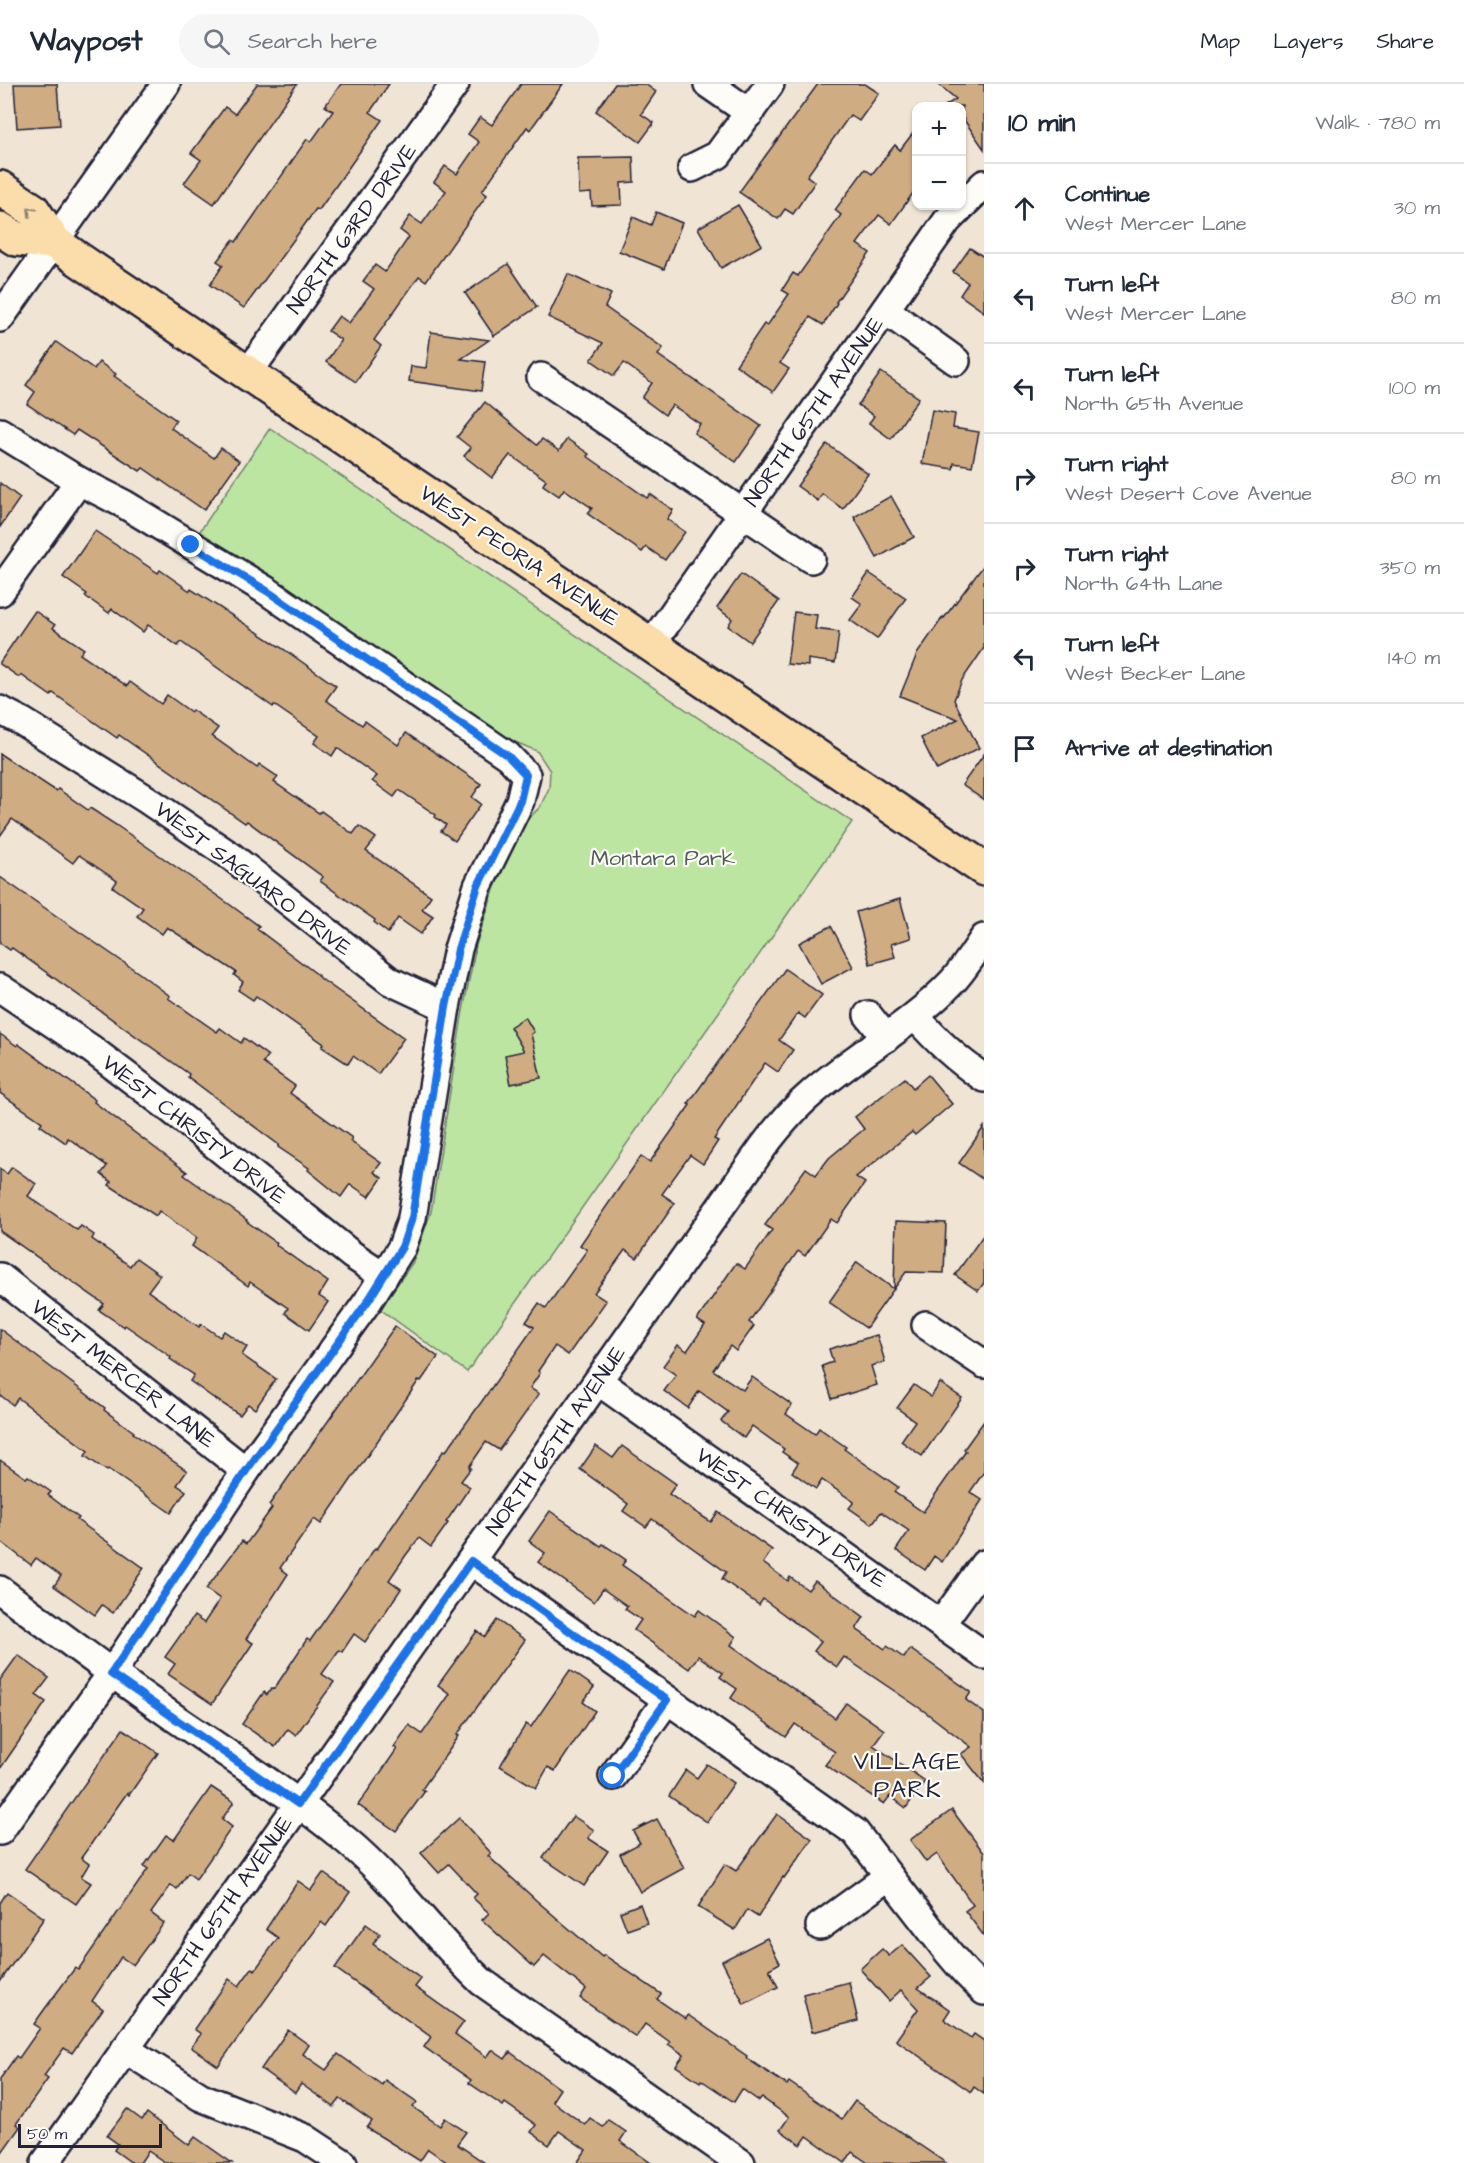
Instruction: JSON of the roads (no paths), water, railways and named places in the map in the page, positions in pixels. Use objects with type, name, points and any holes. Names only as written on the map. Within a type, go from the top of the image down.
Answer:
[{"type":"main road","name":"WEST PEORIA AVENUE","points":[[0,188],[33,210],[54,242],[984,869]]},
{"type":"main road","name":"WEST PEORIA AVENUE","points":[[0,229],[16,239],[54,242]]},
{"type":"street","points":[[0,318],[166,84]]},
{"type":"street","name":"NORTH 63RD DRIVE","points":[[248,373],[455,84]]},
{"type":"street","points":[[708,84],[750,112]]},
{"type":"street","points":[[692,168],[718,155],[770,84]]},
{"type":"street","name":"NORTH 65TH AVENUE","points":[[651,645],[947,221],[984,184]]},
{"type":"street","points":[[885,310],[956,361]]},
{"type":"street","points":[[541,377],[812,559]]},
{"type":"street","points":[[0,432],[267,591],[508,756],[526,775],[520,801],[478,886],[458,949],[446,1007],[412,1218],[402,1247],[384,1276],[246,1471],[111,1674],[0,1832]]},
{"type":"street","points":[[0,592],[79,481]]},
{"type":"street","name":"WEST SAGUARO DRIVE","points":[[0,710],[146,799],[232,857],[390,981],[446,1007]]},
{"type":"street","name":"NORTH 65TH AVENUE","points":[[45,2163],[763,1147],[786,1117],[813,1092],[915,1016],[953,980],[984,938]]},
{"type":"street","name":"WEST CHRISTY DRIVE","points":[[0,988],[98,1054],[168,1107],[352,1255],[384,1276]]},
{"type":"street","points":[[868,1015],[886,1038]]},
{"type":"street","points":[[915,1016],[945,1049],[984,1078]]},
{"type":"street","name":"WEST MERCER LANE","points":[[0,1277],[246,1471]]},
{"type":"street","points":[[926,1325],[984,1364]]},
{"type":"street","name":"WEST CHRISTY DRIVE","points":[[598,1381],[984,1655]]},
{"type":"street","points":[[471,1561],[855,1832],[948,1952],[984,1991]]},
{"type":"street","points":[[941,1624],[984,1564]]},
{"type":"street","points":[[0,1590],[111,1674],[298,1804],[366,1858],[482,1982],[741,2163]]},
{"type":"street","points":[[613,1776],[667,1700]]},
{"type":"street","points":[[820,1926],[889,1876]]},
{"type":"street","points":[[125,2049],[201,2097],[306,2138],[343,2163]]},
{"type":"district","name":"VILLAGE PARK","points":[[908,1776]]},
{"type":"park label","name":"Montara Park","points":[[663,858]]}]
